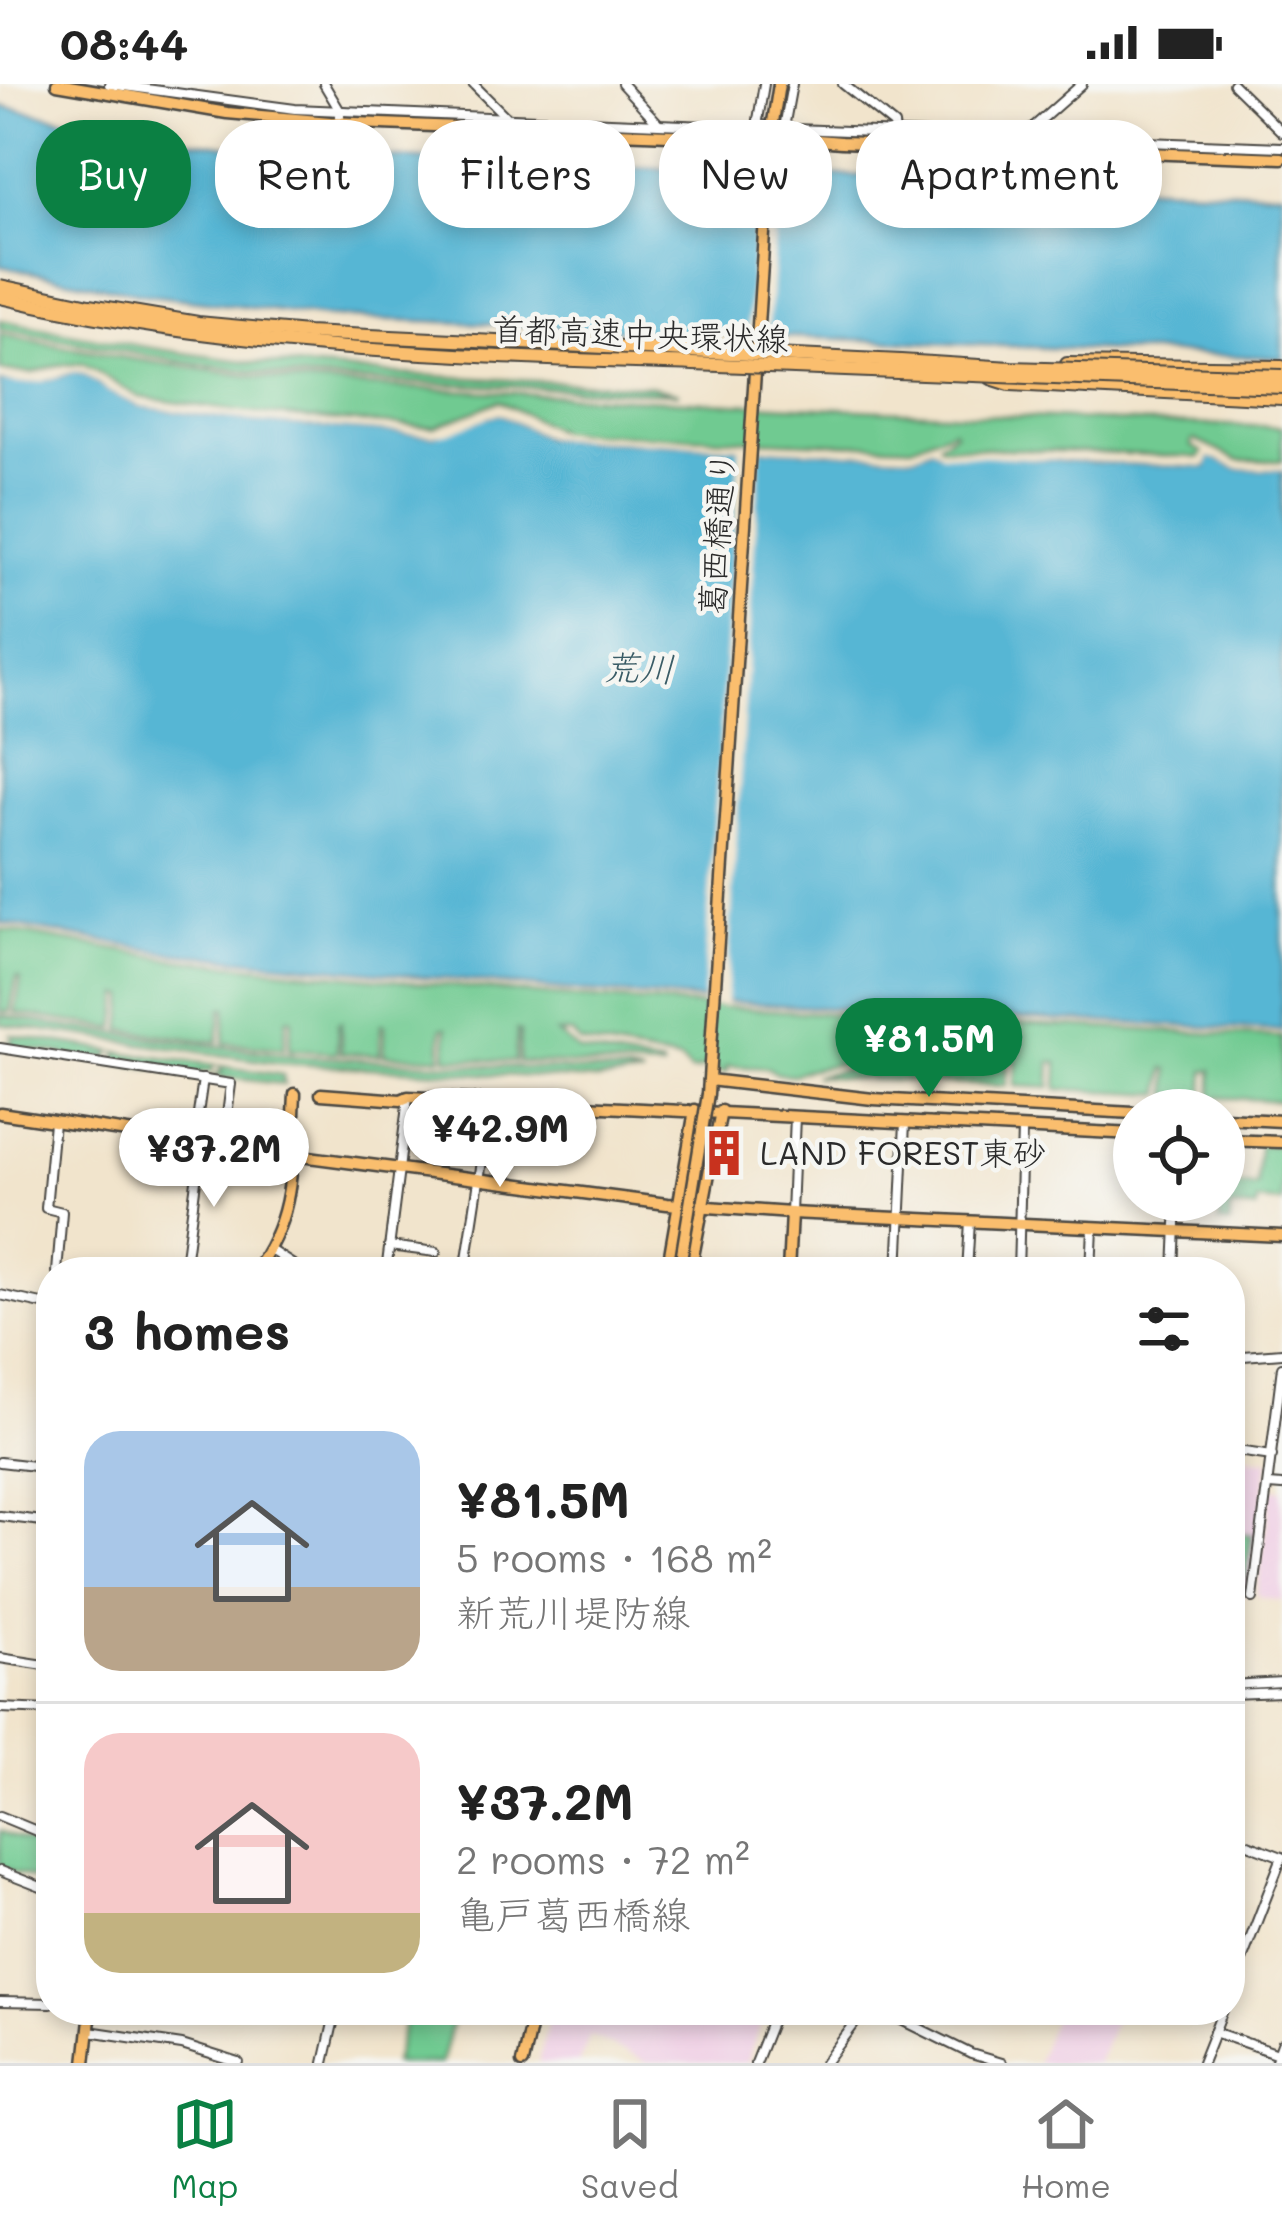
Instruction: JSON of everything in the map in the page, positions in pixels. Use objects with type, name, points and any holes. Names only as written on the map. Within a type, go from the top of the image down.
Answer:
[{"type":"highway","name":"首都高速中央環状線","points":[[0,286],[253,329],[1011,368],[1282,372]]},
{"type":"highway","name":"首都高速中央環状線","points":[[0,297],[183,333],[304,345],[1282,387]]},
{"type":"highway","points":[[988,377],[1010,385],[1282,398]]},
{"type":"main road","points":[[57,84],[227,113],[856,142]]},
{"type":"main road","name":"葛西橋通り","points":[[681,1257],[708,1081],[770,141],[778,84]]},
{"type":"main road","points":[[1162,154],[1282,158]]},
{"type":"main road","points":[[708,1081],[873,1099],[1113,1112]]},
{"type":"main road","points":[[265,1257],[285,1213],[295,1094]]},
{"type":"main road","points":[[321,1094],[1113,1133]]},
{"type":"main road","points":[[670,1257],[695,1110]]},
{"type":"main road","points":[[693,1257],[721,1111]]},
{"type":"main road","points":[[0,1113],[678,1205],[1282,1236]]},
{"type":"main road","points":[[1245,1119],[1282,1121]]},
{"type":"main road","points":[[1245,1141],[1282,1142]]},
{"type":"main road","points":[[789,1257],[790,1213]]},
{"type":"main road","points":[[85,2063],[90,2025]]},
{"type":"main road","points":[[522,2063],[531,2025]]},
{"type":"street","points":[[109,84],[340,117],[506,117],[659,124]]},
{"type":"street","points":[[324,84],[340,117]]},
{"type":"street","points":[[473,84],[506,117]]},
{"type":"street","points":[[622,84],[659,124]]},
{"type":"street","points":[[757,120],[764,84]]},
{"type":"street","points":[[785,120],[792,84]]},
{"type":"street","points":[[843,84],[888,120]]},
{"type":"street","points":[[1041,120],[1082,84]]},
{"type":"street","points":[[1233,84],[1282,131]]},
{"type":"street","points":[[1162,142],[1282,147]]},
{"type":"street","points":[[0,1048],[231,1084],[223,1146]]},
{"type":"street","points":[[186,1257],[202,1079]]},
{"type":"street","points":[[388,1257],[408,1096]]},
{"type":"street","points":[[467,1257],[492,1100]]},
{"type":"street","points":[[790,1213],[794,1116]]},
{"type":"street","points":[[55,1122],[46,1208],[62,1212],[58,1257]]},
{"type":"street","points":[[899,1257],[905,1122]]},
{"type":"street","points":[[1018,1257],[1022,1128]]},
{"type":"street","points":[[968,1257],[970,1221]]},
{"type":"street","points":[[1175,1257],[1176,1221]]},
{"type":"street","points":[[1092,1257],[1094,1227]]},
{"type":"street","points":[[389,1246],[436,1252]]},
{"type":"street","points":[[270,1250],[280,1257]]},
{"type":"street","points":[[0,1295],[36,1303]]},
{"type":"street","points":[[1245,1356],[1282,1353]]},
{"type":"street","points":[[1253,1598],[1279,1423],[1282,1367]]},
{"type":"street","points":[[1245,1452],[1272,1456]]},
{"type":"street","points":[[0,1462],[36,1466]]},
{"type":"street","points":[[1269,1485],[1282,1486]]},
{"type":"street","points":[[0,1516],[36,1520]]},
{"type":"street","points":[[0,1658],[36,1664]]},
{"type":"street","points":[[1245,1684],[1282,1682]]},
{"type":"street","points":[[1245,1693],[1282,1692]]},
{"type":"street","points":[[0,1708],[36,1709]]},
{"type":"street","points":[[0,1816],[36,1831]]},
{"type":"street","points":[[1245,1843],[1282,1857],[1245,1952]]},
{"type":"street","points":[[0,1871],[36,1885]]},
{"type":"street","points":[[0,2002],[36,2003]]},
{"type":"street","points":[[324,2063],[333,2025]]},
{"type":"street","points":[[754,2063],[770,2025]]},
{"type":"street","points":[[825,2063],[854,2025]]},
{"type":"street","points":[[912,2025],[1001,2063]]},
{"type":"street","points":[[1202,2063],[1217,2025]]},
{"type":"street","points":[[89,2031],[182,2045],[239,2063]]},
{"type":"street","points":[[1214,2032],[1277,2059],[1282,2044]]},
{"type":"shaded area","points":[[1245,1456],[1269,1460],[1245,1595]]},
{"type":"shaded area","points":[[1272,1488],[1282,1490],[1282,1601],[1257,1593]]},
{"type":"shaded area","points":[[547,2025],[761,2025],[746,2063],[647,2063],[590,2035],[579,2063],[539,2063]]},
{"type":"shaded area","points":[[1051,2025],[1112,2025],[1097,2063],[1036,2063]]},
{"type":"green space","points":[[0,320],[245,361],[649,386],[679,393],[306,379],[0,329]]},
{"type":"green space","points":[[0,334],[304,383],[1282,427],[1282,461],[1239,460],[1195,440],[1192,446],[1206,454],[1201,457],[941,446],[953,429],[912,446],[560,432],[499,401],[434,427],[248,413],[139,397],[83,364],[33,373],[0,371]]},
{"type":"green space","points":[[0,929],[165,958],[581,998],[1282,1037],[1282,1101],[1245,1099],[1245,1089],[1212,1089],[1212,1070],[1205,1071],[1204,1089],[1169,1089],[1169,1069],[1165,1068],[1163,1089],[1113,1092],[1057,1089],[1058,1063],[1051,1062],[1050,1088],[1015,1086],[1016,1061],[1008,1060],[1006,1086],[922,1082],[922,1063],[915,1065],[914,1081],[814,1076],[863,1066],[862,1060],[794,1075],[727,1066],[726,1073],[690,1071],[681,1061],[580,1043],[572,1034],[557,1033],[579,1051],[662,1069],[519,1062],[517,1030],[515,1062],[446,1058],[447,1028],[442,1028],[441,1058],[384,1055],[383,1024],[380,1055],[341,1053],[341,1022],[337,1053],[289,1050],[292,1019],[287,1018],[284,1049],[224,1043],[226,1008],[222,1008],[218,1042],[122,1030],[126,996],[121,995],[116,1029],[15,1013],[21,979],[17,977],[10,1012],[0,1011]]},
{"type":"green space","points":[[0,1015],[296,1056],[643,1076],[597,1080],[277,1063],[0,1024]]},
{"type":"green space","points":[[11,1035],[112,1051],[97,1060],[3,1044],[13,1042]]},
{"type":"green space","points":[[117,1052],[215,1065],[200,1074],[109,1062],[119,1059]]},
{"type":"green space","points":[[219,1066],[283,1075],[284,1084],[212,1076],[222,1072]]},
{"type":"green space","points":[[1259,1145],[1282,1146],[1282,1203],[1257,1201],[1256,1209],[1245,1209],[1245,1186],[1257,1186]]},
{"type":"green space","points":[[1245,1534],[1252,1535],[1245,1579]]},
{"type":"green space","points":[[0,1831],[36,1846],[36,1880],[0,1867]]},
{"type":"green space","points":[[404,2025],[451,2025],[441,2063],[394,2063]]},
{"type":"water","points":[[0,106],[70,120],[36,120],[36,228],[191,228],[191,141],[215,144],[215,228],[394,228],[394,158],[418,159],[418,228],[635,228],[635,167],[659,168],[659,228],[832,228],[832,175],[856,176],[856,228],[1162,228],[1162,187],[1282,192],[1282,358],[325,317],[141,294],[0,266]]},
{"type":"water","name":"荒川","points":[[73,372],[140,406],[254,422],[433,435],[499,413],[546,438],[913,455],[933,447],[937,451],[1207,467],[1209,456],[1236,468],[1282,470],[1282,1031],[581,992],[163,952],[0,923],[0,381],[37,381]]},
{"type":"pier","points":[[754,228],[775,228],[768,342],[747,341]]},
{"type":"pier","points":[[74,366],[141,401],[322,422],[433,429],[499,407],[547,432],[912,449],[933,441],[943,448],[1202,460],[1209,450],[1237,463],[1282,464],[1282,470],[1236,468],[1210,457],[1207,467],[941,454],[932,447],[913,455],[761,448],[726,1007],[702,1006],[739,447],[546,438],[499,413],[433,435],[255,422],[140,406],[73,372],[41,382],[0,381],[0,375],[40,376]]},
{"type":"place","name":"LAND FOREST東砂","points":[[724,1153]]}]
